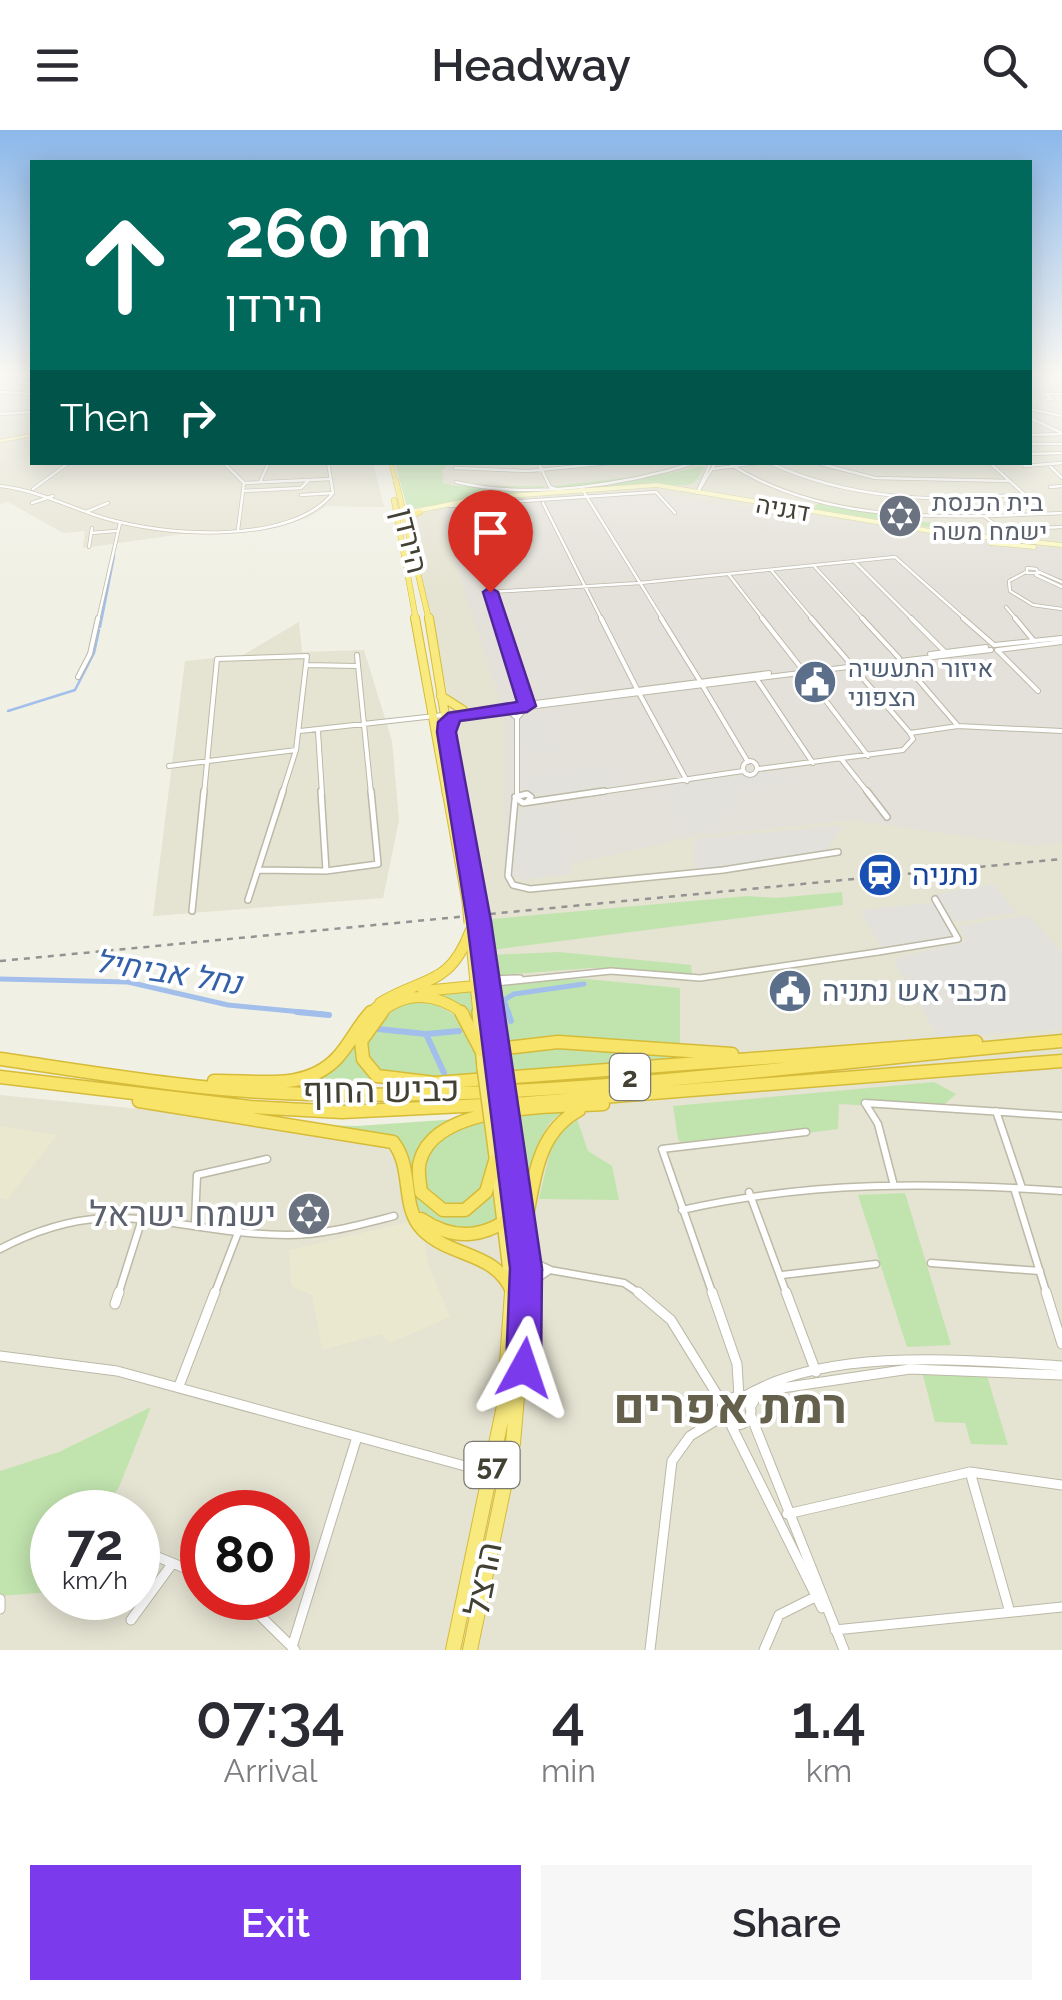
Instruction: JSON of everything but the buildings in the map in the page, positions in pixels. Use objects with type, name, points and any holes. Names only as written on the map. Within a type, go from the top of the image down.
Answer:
[{"type":"highway","name":"הירדן","points":[[390,465],[408,531],[440,695],[440,715],[447,732],[482,983],[487,1047],[500,1094]]},
{"type":"highway","name":"הירדן","points":[[390,465],[440,715],[471,901]]},
{"type":"highway","points":[[400,504],[418,511]]},
{"type":"highway","points":[[408,531],[408,518],[418,511]]},
{"type":"highway","points":[[440,695],[464,712],[450,719],[447,732]]},
{"type":"highway","name":"הירדן","points":[[473,925],[473,965],[482,983]]},
{"type":"highway","points":[[198,1082],[282,1083],[313,1076],[339,1056],[376,1007],[395,994],[451,974],[460,964],[473,925]]},
{"type":"highway","points":[[376,1007],[406,994],[482,983],[489,1004]]},
{"type":"highway","points":[[788,1056],[558,1042],[487,1047],[464,1014],[450,1002],[426,996],[407,998],[381,1011],[369,1023],[361,1048],[365,1064],[377,1076],[435,1082],[788,1056],[922,1043],[1062,1041]]},
{"type":"highway","name":"הירדן","points":[[487,1047],[489,1004]]},
{"type":"highway","name":"כביש החוף","points":[[0,1059],[344,1095],[441,1091],[1062,1041]]},
{"type":"highway","name":"כביש החוף","points":[[0,1077],[64,1087],[342,1112],[650,1094],[1062,1060]]},
{"type":"highway","name":"הירדן","points":[[486,1094],[490,1067]]},
{"type":"highway","points":[[64,1087],[282,1127],[388,1140],[406,1160],[409,1202],[424,1231],[498,1268],[508,1277],[512,1291]]},
{"type":"highway","name":"הרצל","points":[[470,1650],[524,1368],[528,1295],[518,1210],[486,1094]]},
{"type":"highway","name":"הרצל","points":[[453,1650],[509,1366],[512,1291],[495,1161],[500,1141],[500,1094]]},
{"type":"highway","points":[[522,1238],[549,1129],[567,1114],[650,1094]]},
{"type":"highway","points":[[495,1161],[486,1195],[468,1210],[443,1210],[421,1192],[417,1172],[420,1152],[430,1138],[447,1126],[500,1112],[604,1104]]},
{"type":"highway","points":[[409,1202],[425,1223],[452,1236],[480,1235],[518,1210]]},
{"type":"main road","points":[[678,487],[700,488]]},
{"type":"main road","name":"דגניה","points":[[401,514],[584,490],[700,488],[936,532],[1062,547]]},
{"type":"main road","name":"דגניה","points":[[418,511],[562,491],[700,488],[969,540],[1062,547]]},
{"type":"main road","points":[[488,506],[500,500]]},
{"type":"street","points":[[1032,455],[1062,454]]},
{"type":"street","points":[[1024,466],[1062,463]]},
{"type":"street","points":[[1048,464],[1061,476]]},
{"type":"street","points":[[33,489],[66,465]]},
{"type":"street","points":[[229,465],[244,483],[238,530]]},
{"type":"street","points":[[260,482],[268,465]]},
{"type":"street","points":[[0,486],[33,489],[117,522],[238,530],[297,520],[324,506],[333,493],[328,465]]},
{"type":"street","points":[[470,468],[473,465]]},
{"type":"street","points":[[540,465],[548,485],[562,491]]},
{"type":"street","points":[[454,468],[543,470],[591,465]]},
{"type":"street","points":[[456,482],[491,488],[548,485],[666,472],[691,465]]},
{"type":"street","points":[[700,488],[713,465],[749,465]]},
{"type":"street","points":[[730,465],[774,490],[820,502],[985,516],[1062,513]]},
{"type":"street","points":[[773,465],[808,481],[856,490],[966,497],[1024,494],[991,465]]},
{"type":"street","points":[[822,465],[851,474],[894,479],[1010,481]]},
{"type":"street","points":[[244,483],[330,478]]},
{"type":"street","points":[[243,491],[301,488],[309,480]]},
{"type":"street","points":[[542,493],[548,485]]},
{"type":"street","points":[[1050,487],[1062,486]]},
{"type":"street","points":[[584,490],[748,762],[759,769]]},
{"type":"street","points":[[450,506],[589,500],[658,492],[675,513]]},
{"type":"street","points":[[302,495],[333,493]]},
{"type":"street","points":[[32,503],[53,496]]},
{"type":"street","points":[[86,512],[108,503]]},
{"type":"street","points":[[543,503],[687,781]]},
{"type":"street","points":[[460,508],[527,704]]},
{"type":"street","points":[[78,677],[90,654],[117,522],[125,515]]},
{"type":"street","points":[[985,516],[1003,530],[1062,527]]},
{"type":"street","points":[[129,524],[138,518]]},
{"type":"street","points":[[88,547],[92,531],[116,531]]},
{"type":"street","points":[[490,592],[584,583],[640,583],[895,556],[1038,692]]},
{"type":"street","points":[[854,562],[946,652]]},
{"type":"street","points":[[814,566],[958,726]]},
{"type":"street","points":[[1036,572],[1044,566]]},
{"type":"street","points":[[1062,585],[1025,568],[1026,572],[1009,582],[1010,591],[1034,605],[1062,609]]},
{"type":"street","points":[[516,797],[544,800],[903,750],[913,739],[910,733],[770,570]]},
{"type":"street","points":[[729,575],[868,756]]},
{"type":"street","points":[[1006,607],[1034,641]]},
{"type":"street","points":[[300,732],[1062,640]]},
{"type":"street","points":[[901,659],[1062,640]]},
{"type":"street","points":[[258,870],[326,871],[378,864],[357,655]]},
{"type":"street","points":[[192,911],[220,658],[307,656],[296,750],[248,900]]},
{"type":"street","points":[[306,666],[357,666]]},
{"type":"street","points":[[701,683],[803,671]]},
{"type":"street","points":[[756,678],[813,764]]},
{"type":"street","points":[[464,712],[504,710],[527,704]]},
{"type":"street","points":[[527,704],[517,718],[516,797],[508,876],[513,885],[530,889],[723,870],[838,852]]},
{"type":"street","points":[[504,710],[517,718]]},
{"type":"street","points":[[910,733],[958,726],[1062,731]]},
{"type":"street","points":[[318,731],[326,871]]},
{"type":"street","points":[[170,766],[296,750]]},
{"type":"street","points":[[842,760],[887,817]]},
{"type":"street","points":[[744,771],[742,765],[748,762]]},
{"type":"street","points":[[516,797],[527,801]]},
{"type":"street","points":[[514,811],[527,801]]},
{"type":"street","points":[[482,983],[611,971],[700,978],[958,939],[938,903]]},
{"type":"street","points":[[893,1182],[878,1124],[865,1103],[1062,1116]]},
{"type":"street","points":[[996,1111],[1062,1344]]},
{"type":"street","points":[[806,1132],[662,1149],[737,1364],[740,1397],[750,1412],[818,1596]]},
{"type":"street","points":[[195,1222],[198,1175],[266,1159]]},
{"type":"street","points":[[682,1210],[749,1192],[893,1182],[1062,1191]]},
{"type":"street","points":[[749,1192],[817,1376]]},
{"type":"street","points":[[0,1249],[96,1215],[142,1216],[286,1236],[394,1216]]},
{"type":"street","points":[[115,1304],[142,1216]]},
{"type":"street","points":[[179,1386],[239,1230]]},
{"type":"street","points":[[524,1257],[554,1270],[624,1283],[650,1300],[676,1327],[726,1415],[844,1650]]},
{"type":"street","points":[[932,1263],[1040,1271]]},
{"type":"street","points":[[782,1274],[876,1264]]},
{"type":"street","points":[[528,1295],[535,1280],[554,1270]]},
{"type":"street","points":[[0,1356],[105,1369],[179,1386],[490,1473]]},
{"type":"street","points":[[726,1415],[728,1398],[740,1397],[764,1382],[933,1361],[1062,1366]]},
{"type":"street","points":[[726,1415],[743,1426],[762,1392],[817,1376],[910,1369],[1062,1375]]},
{"type":"street","points":[[650,1650],[672,1461],[690,1436],[726,1415]]},
{"type":"street","points":[[265,1620],[294,1648],[357,1437]]},
{"type":"street","points":[[787,1514],[970,1472],[1062,1486]]},
{"type":"street","points":[[970,1472],[1009,1609]]},
{"type":"street","points":[[160,1559],[180,1567]]},
{"type":"street","points":[[160,1581],[172,1564]]},
{"type":"street","points":[[764,1650],[768,1624],[775,1614],[818,1596]]},
{"type":"street","points":[[834,1630],[1009,1609],[1062,1607]]},
{"type":"shaded area","points":[[0,446],[30,446],[30,465],[374,465],[384,507],[327,506],[307,518],[268,529],[204,531],[83,548],[85,531],[63,533],[8,502],[0,504]]},
{"type":"shaded area","name":"נתניה","points":[[1032,446],[1062,446],[1062,1650],[0,1650],[0,1095],[398,1135],[507,1124],[485,923],[446,687],[409,526],[404,465],[1032,465]]},
{"type":"shaded area","points":[[643,492],[1062,550],[1062,842],[1035,846],[852,820],[696,836],[505,879],[504,714],[439,510]]},
{"type":"shaded area","points":[[299,622],[302,652],[364,650],[392,741],[399,820],[383,898],[153,916],[185,661],[243,655]]},
{"type":"shaded area","points":[[535,714],[548,716],[559,753],[519,748],[518,719]]},
{"type":"shaded area","points":[[611,766],[622,787],[537,797],[525,791],[523,779]]},
{"type":"shaded area","points":[[783,771],[789,781],[735,788],[737,793],[729,795],[737,809],[713,813],[720,827],[684,832],[664,785]]},
{"type":"shaded area","points":[[557,807],[572,874],[520,880],[515,854],[521,811]]},
{"type":"shaded area","points":[[843,825],[826,851],[697,872],[694,864],[695,839]]},
{"type":"shaded area","points":[[994,884],[1016,913],[954,922],[936,894]]},
{"type":"shaded area","points":[[934,903],[953,932],[951,938],[882,948],[860,910]]},
{"type":"shaded area","points":[[1028,915],[1062,952],[1062,1029],[939,1038],[893,959],[967,941],[959,926]]},
{"type":"shaded area","points":[[0,1126],[57,1135],[7,1200],[0,1198]]},
{"type":"shaded area","points":[[408,1222],[424,1238],[428,1263],[450,1317],[390,1343],[381,1334],[322,1350],[312,1295],[291,1286],[289,1250]]},
{"type":"green space","points":[[396,465],[448,465],[442,470],[443,483],[455,486],[544,486],[545,490],[414,508],[406,504]]},
{"type":"green space","points":[[705,467],[694,483],[686,485],[563,489],[552,486],[677,472]]},
{"type":"green space","points":[[818,503],[889,514],[889,521],[813,509]]},
{"type":"green space","points":[[890,521],[976,524],[986,536]]},
{"type":"green space","points":[[842,892],[843,905],[491,950],[492,919],[748,896],[776,898]]},
{"type":"green space","points":[[559,952],[691,965],[692,974],[590,968],[490,976],[488,955]]},
{"type":"green space","points":[[586,979],[680,988],[680,1048],[502,1043],[495,988],[527,981]]},
{"type":"green space","points":[[473,988],[478,1035],[450,1001],[396,1001],[360,1040],[377,1082],[307,1081],[386,1002]]},
{"type":"green space","points":[[419,999],[447,1010],[464,1025],[474,1046],[479,1076],[430,1080],[396,1077],[372,1062],[365,1048],[383,1013]]},
{"type":"green space","points":[[566,1046],[680,1056],[681,1060],[503,1072],[501,1051]]},
{"type":"green space","points":[[934,1082],[956,1094],[938,1110],[839,1104],[838,1129],[685,1148],[678,1139],[673,1106]]},
{"type":"green space","points":[[565,1111],[554,1118],[540,1140],[524,1210],[511,1117]]},
{"type":"green space","points":[[576,1116],[588,1151],[612,1166],[619,1200],[539,1199],[556,1126]]},
{"type":"green space","points":[[458,1119],[432,1135],[415,1159],[412,1173],[421,1199],[434,1211],[448,1212],[475,1209],[486,1197],[495,1174],[501,1219],[462,1233],[416,1208],[410,1159],[401,1144],[283,1124],[357,1126]]},
{"type":"green space","points":[[475,1122],[485,1123],[485,1174],[472,1203],[450,1208],[428,1196],[422,1177],[433,1140]]},
{"type":"green space","points":[[905,1193],[951,1345],[907,1347],[858,1195]]},
{"type":"green space","points":[[923,1375],[987,1376],[1008,1445],[971,1444],[965,1423],[935,1422]]},
{"type":"green space","points":[[151,1407],[117,1490],[30,1490],[30,1594],[0,1596],[0,1471],[59,1452]]},
{"type":"waterway","points":[[100,627],[114,556]]},
{"type":"waterway","points":[[8,711],[75,690],[94,653],[99,630]]},
{"type":"waterway","name":"נחל אביחיל","points":[[0,979],[128,982],[228,1005],[323,1014]]},
{"type":"waterway","points":[[509,1014],[504,1000],[514,994],[584,984]]},
{"type":"waterway","name":"נחל אביחיל","points":[[297,1012],[329,1015]]},
{"type":"waterway","points":[[508,1012],[511,1021]]},
{"type":"waterway","points":[[378,1029],[426,1034],[444,1073]]},
{"type":"waterway","points":[[427,1034],[459,1031]]},
{"type":"railway","points":[[0,961],[1062,859]]},
{"type":"place","name":"בית הכנסת ישמח משה","points":[[900,516]]},
{"type":"place","name":"איזור התעשיה הצפוני","points":[[815,682]]},
{"type":"place","name":"נתניה","points":[[880,875]]},
{"type":"place","name":"מכבי אש נתניה","points":[[790,991]]},
{"type":"place","name":"ישמח ישראל","points":[[309,1214]]},
{"type":"district","name":"רמת אפרים","points":[[730,1406]]},
{"type":"route","points":[[490,592],[527,696],[527,706],[455,716],[448,722],[447,732],[479,921],[526,1268],[528,1319],[524,1368]]}]
